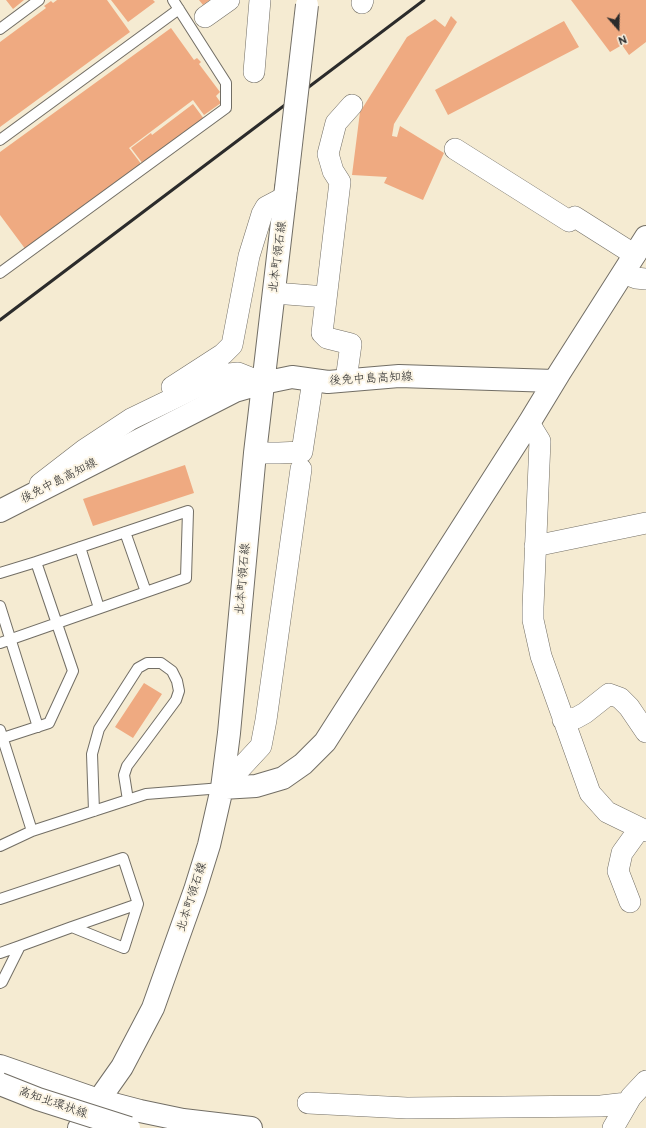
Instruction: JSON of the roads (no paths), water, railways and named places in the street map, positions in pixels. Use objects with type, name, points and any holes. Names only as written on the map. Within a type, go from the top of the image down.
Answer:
[{"type":"main road","name":"北本町領石線","points":[[79,1128],[122,1067],[153,1008],[195,890],[222,788],[229,733],[254,452],[286,193],[307,2]]},
{"type":"main road","points":[[222,788],[256,786],[282,778],[303,764],[326,742],[640,246]]},
{"type":"main road","name":"後免中島高知線","points":[[7,508],[235,391],[263,383],[292,377],[328,382],[399,376],[554,381]]},
{"type":"main road","points":[[0,1066],[98,1100],[140,1111],[183,1120],[251,1128]]},
{"type":"main road","name":"高知北環状線","points":[[0,1084],[53,1104],[129,1128]]},
{"type":"street","points":[[198,22],[229,0]]},
{"type":"street","points":[[254,72],[260,0]]},
{"type":"street","points":[[346,380],[351,344],[327,338],[322,333],[340,182],[333,171],[328,154],[336,123],[352,105]]},
{"type":"street","points":[[455,149],[569,221],[575,217],[640,246]]},
{"type":"street","points":[[138,416],[176,384],[223,354],[232,345],[249,256],[262,214],[266,207],[286,193]]},
{"type":"street","points":[[623,273],[636,278],[646,279]]},
{"type":"street","points":[[274,294],[326,297]]},
{"type":"street","points":[[7,508],[84,450],[138,416],[195,388],[229,374],[238,373],[263,383]]},
{"type":"street","points":[[254,452],[302,452],[313,380]]},
{"type":"street","points":[[529,423],[540,441],[533,620],[540,656],[590,793],[607,812],[643,829],[622,853],[618,871],[630,902]]},
{"type":"street","points":[[222,788],[261,746],[266,720],[301,469]]},
{"type":"street","points":[[535,546],[646,522]]},
{"type":"street","points":[[563,720],[576,718],[585,713],[609,694],[620,698],[629,707],[646,732]]},
{"type":"street","points":[[613,1128],[631,1097],[646,1081]]},
{"type":"street","points":[[308,1103],[407,1108],[601,1106],[627,1103]]},
{"type":"lane","points":[[0,30],[39,0]]},
{"type":"lane","points":[[0,273],[226,108],[226,82],[198,22],[179,9],[173,0]]},
{"type":"lane","points":[[0,140],[179,9]]},
{"type":"lane","points":[[0,573],[188,512],[186,578],[0,643]]},
{"type":"lane","points":[[125,532],[146,592]]},
{"type":"lane","points":[[80,547],[99,608]]},
{"type":"lane","points":[[32,831],[1,734],[38,727],[48,723],[73,671],[36,562]]},
{"type":"lane","points":[[0,606],[38,727]]},
{"type":"lane","points":[[94,811],[92,754],[99,729],[138,668],[147,663],[161,663],[172,671],[177,681],[179,691],[176,700],[127,766],[124,775],[128,800]]},
{"type":"lane","points":[[0,846],[32,831],[146,794],[222,788]]},
{"type":"lane","points":[[0,899],[123,858],[138,904],[124,948],[72,927]]},
{"type":"lane","points":[[1,951],[20,946],[138,904]]},
{"type":"lane","points":[[0,983],[2,982],[20,946]]},
{"type":"railway","points":[[0,320],[424,0]]}]
